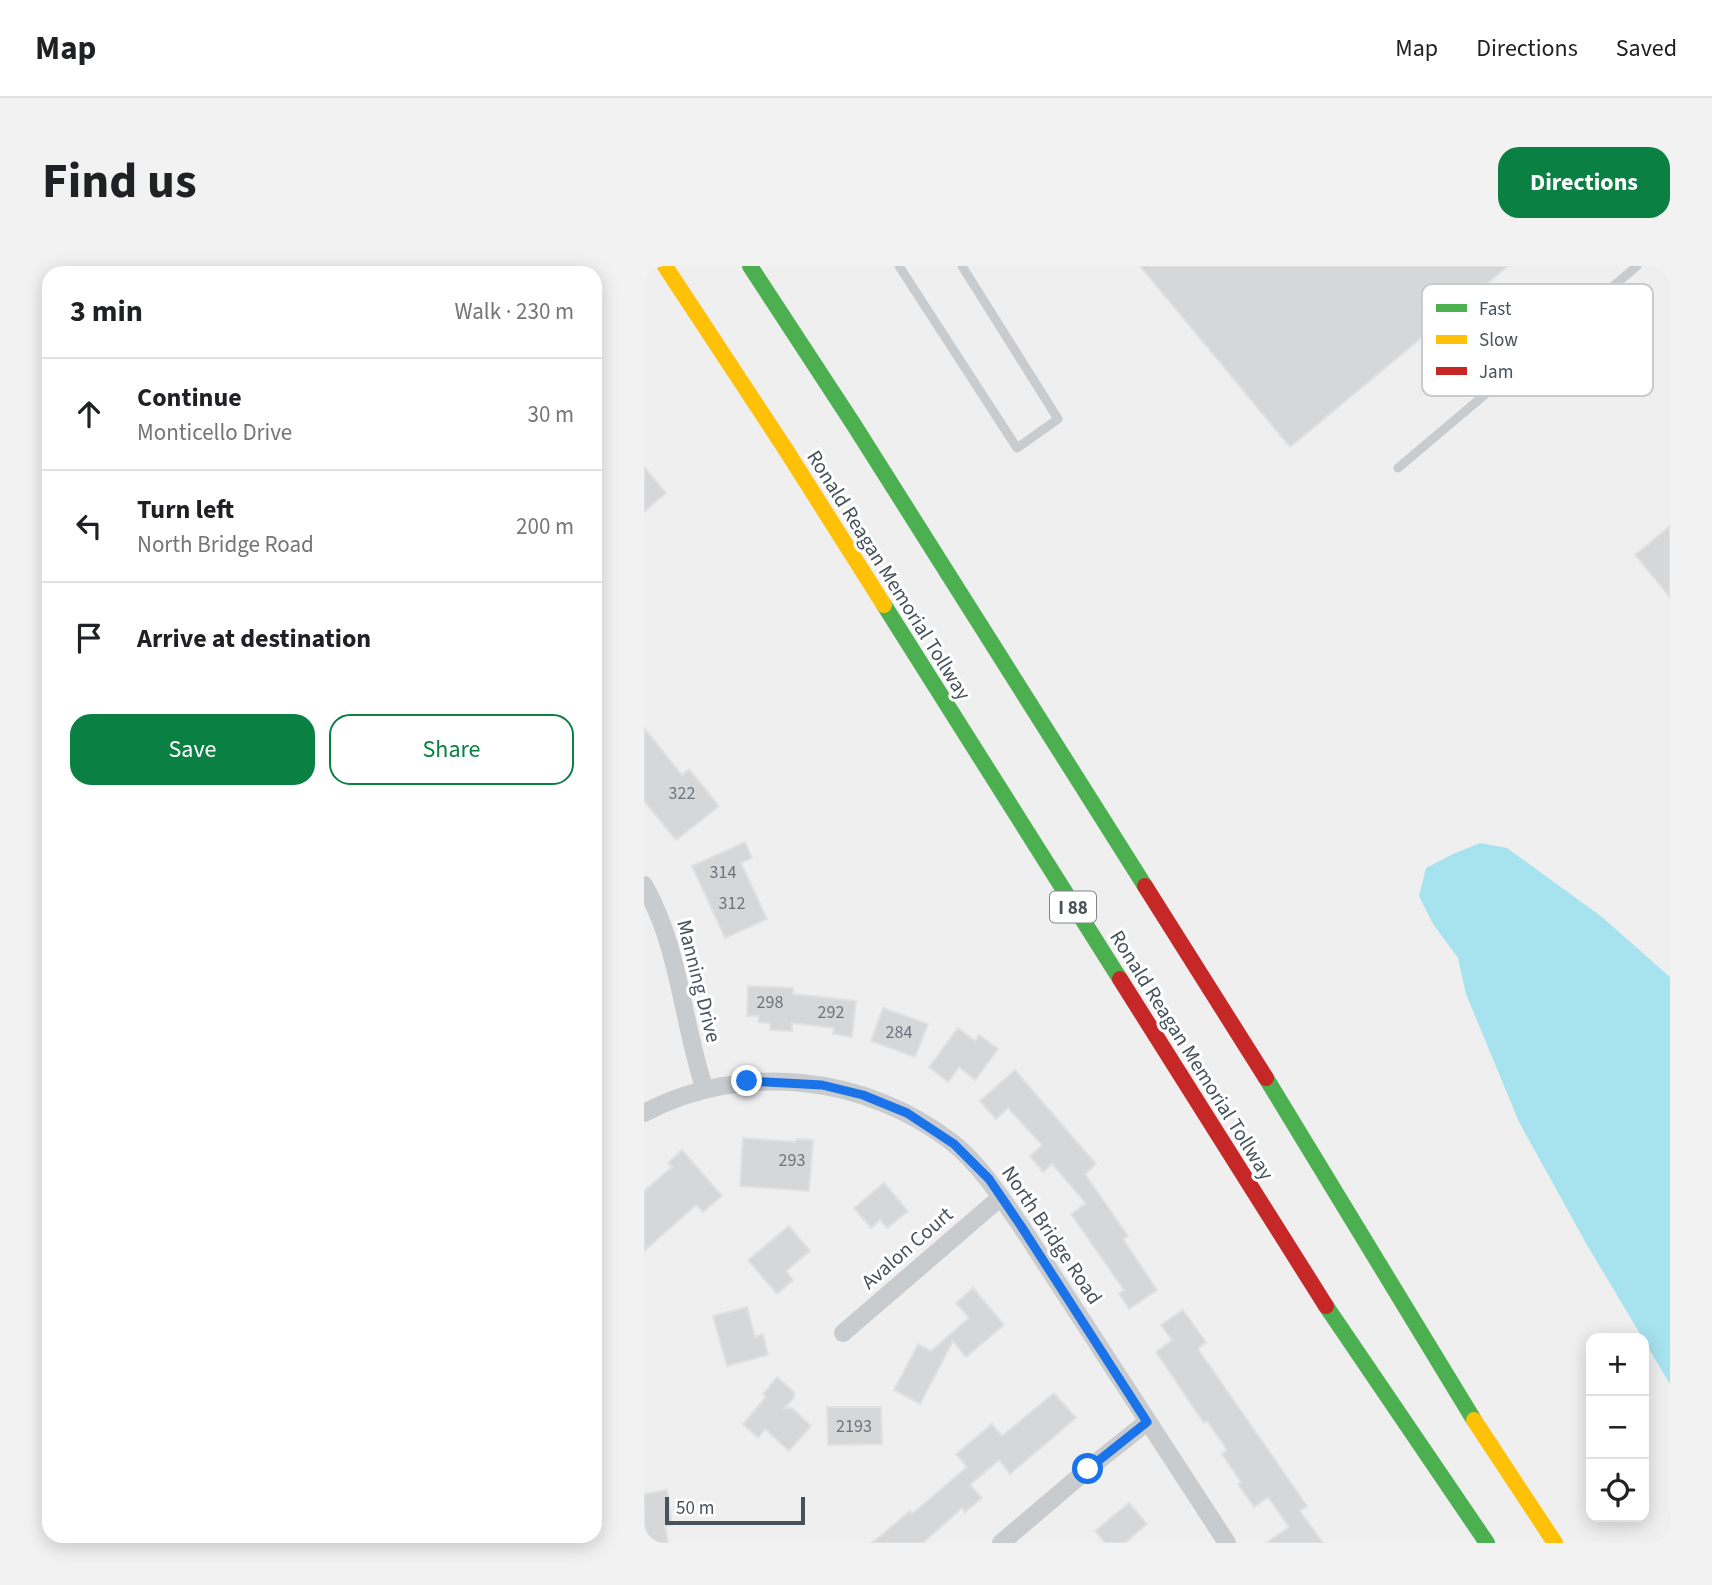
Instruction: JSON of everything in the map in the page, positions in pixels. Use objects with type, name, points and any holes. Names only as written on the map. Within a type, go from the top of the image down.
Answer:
[{"type":"highway","name":"Ronald Reagan Memorial Tollway","points":[[665,266],[786,450],[1335,1320],[1487,1543]]},
{"type":"highway","points":[[750,266],[1244,1045],[1478,1426],[1555,1543]]},
{"type":"street","name":"Manning Drive","points":[[644,885],[657,907],[667,938],[696,1063],[705,1090]]},
{"type":"street","name":"North Bridge Road","points":[[644,1113],[661,1104],[705,1090],[747,1081],[822,1085],[863,1095],[907,1113],[954,1144],[989,1179],[1227,1543]]},
{"type":"street","name":"Avalon Court","points":[[843,1334],[1001,1197]]},
{"type":"street","points":[[1001,1543],[1147,1422]]},
{"type":"lane","points":[[899,266],[1017,449],[1058,419],[962,266]]},
{"type":"lane","points":[[1616,284],[1637,266]]},
{"type":"lane","points":[[1398,468],[1483,396]]},
{"type":"water","points":[[1480,843],[1507,848],[1602,917],[1670,977],[1670,1384],[1649,1349],[1649,1333],[1640,1333],[1519,1122],[1466,994],[1458,958],[1433,924],[1419,896],[1426,868]]},
{"type":"building","points":[[1140,266],[1508,266],[1486,284],[1422,284],[1422,337],[1290,447]]},
{"type":"building","points":[[644,467],[666,493],[644,512]]},
{"type":"building","points":[[1670,526],[1670,597],[1635,555]]},
{"type":"building","points":[[644,728],[682,775],[689,769],[719,806],[676,840],[644,801]]},
{"type":"building","points":[[745,842],[752,858],[741,863],[767,919],[725,938],[692,866]]},
{"type":"building","points":[[748,986],[793,988],[793,994],[856,1001],[852,1037],[833,1034],[834,1028],[792,1023],[792,1031],[770,1030],[770,1023],[758,1022],[759,1016],[747,1016]]},
{"type":"building","points":[[883,1008],[928,1024],[915,1057],[871,1041]]},
{"type":"building","points":[[958,1028],[975,1041],[979,1035],[998,1049],[975,1080],[959,1067],[948,1082],[929,1067]]},
{"type":"building","points":[[1015,1070],[1096,1164],[1085,1174],[1128,1236],[1123,1239],[1157,1290],[1129,1309],[1119,1293],[1124,1290],[1071,1214],[1086,1203],[1052,1164],[1043,1172],[1030,1156],[1042,1145],[1008,1108],[996,1119],[980,1101]]},
{"type":"building","points":[[743,1138],[796,1142],[796,1139],[813,1140],[809,1191],[740,1186]]},
{"type":"building","points":[[682,1150],[722,1196],[703,1212],[696,1205],[644,1251],[644,1191],[672,1167],[668,1163]]},
{"type":"building","points":[[884,1183],[908,1211],[887,1228],[880,1220],[871,1228],[854,1208]]},
{"type":"building","points":[[789,1226],[810,1251],[786,1271],[793,1280],[777,1294],[748,1260]]},
{"type":"building","points":[[973,1288],[1004,1325],[966,1357],[953,1341],[920,1404],[894,1390],[918,1344],[931,1351],[969,1318],[956,1303]]},
{"type":"building","points":[[747,1307],[755,1337],[763,1334],[768,1355],[727,1366],[713,1316]]},
{"type":"building","points":[[1183,1310],[1206,1342],[1198,1349],[1307,1506],[1300,1511],[1323,1543],[1266,1543],[1289,1527],[1268,1497],[1254,1507],[1222,1454],[1227,1450],[1207,1421],[1204,1423],[1156,1352],[1172,1340],[1161,1325]]},
{"type":"building","points":[[777,1377],[794,1392],[794,1398],[784,1408],[792,1408],[811,1426],[789,1451],[765,1429],[758,1438],[743,1424],[766,1397],[763,1394]]},
{"type":"building","points":[[1054,1393],[1076,1418],[1010,1474],[999,1460],[970,1485],[982,1498],[965,1512],[962,1508],[923,1543],[872,1543],[910,1511],[912,1514],[967,1467],[956,1454],[992,1424],[1002,1436]]},
{"type":"building","points":[[827,1407],[881,1407],[882,1444],[828,1445]]},
{"type":"building","points":[[667,1490],[672,1525],[665,1526],[668,1543],[645,1543],[644,1494]]},
{"type":"building","points":[[1129,1503],[1147,1524],[1125,1543],[1105,1543],[1095,1531]]},
{"type":"traffic: fast","points":[[750,266],[854,425],[1145,886]]},
{"type":"traffic: fast","points":[[884,605],[1120,979]]},
{"type":"traffic: fast","points":[[1266,1078],[1474,1420]]},
{"type":"traffic: fast","points":[[1326,1306],[1487,1543]]},
{"type":"traffic: slow","points":[[665,266],[884,605]]},
{"type":"traffic: slow","points":[[1474,1420],[1555,1543]]},
{"type":"traffic: jam","points":[[1145,886],[1266,1078]]},
{"type":"traffic: jam","points":[[1120,979],[1326,1306]]},
{"type":"route","points":[[747,1081],[822,1085],[863,1095],[907,1113],[954,1144],[989,1179],[1147,1422],[1088,1469]]}]
